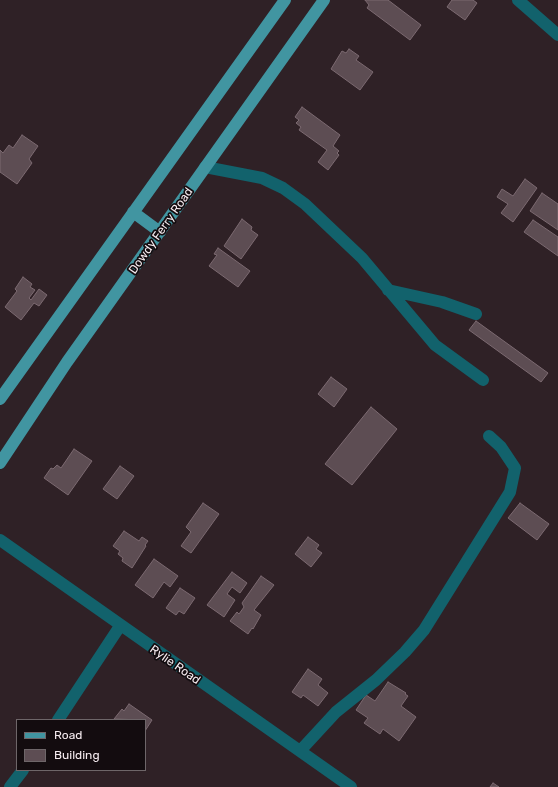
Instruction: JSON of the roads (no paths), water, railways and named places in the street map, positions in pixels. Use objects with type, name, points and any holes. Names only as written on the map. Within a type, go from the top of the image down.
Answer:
[{"type":"main road","points":[[0,399],[285,0]]},
{"type":"main road","name":"Dowdy Ferry Road","points":[[0,463],[58,375],[324,0]]},
{"type":"main road","points":[[133,212],[160,232]]},
{"type":"street","points":[[518,0],[558,35]]},
{"type":"street","points":[[205,167],[262,178],[283,188],[305,204],[362,258],[435,345],[484,380]]},
{"type":"street","points":[[388,290],[442,302],[476,314]]},
{"type":"street","points":[[300,751],[336,712],[376,680],[405,652],[424,630],[510,492],[515,468],[501,447],[489,436]]},
{"type":"street","name":"Rylie Road","points":[[0,540],[120,626],[351,787]]},
{"type":"street","points":[[59,719],[120,626]]},
{"type":"street","points":[[10,787],[21,771]]}]
